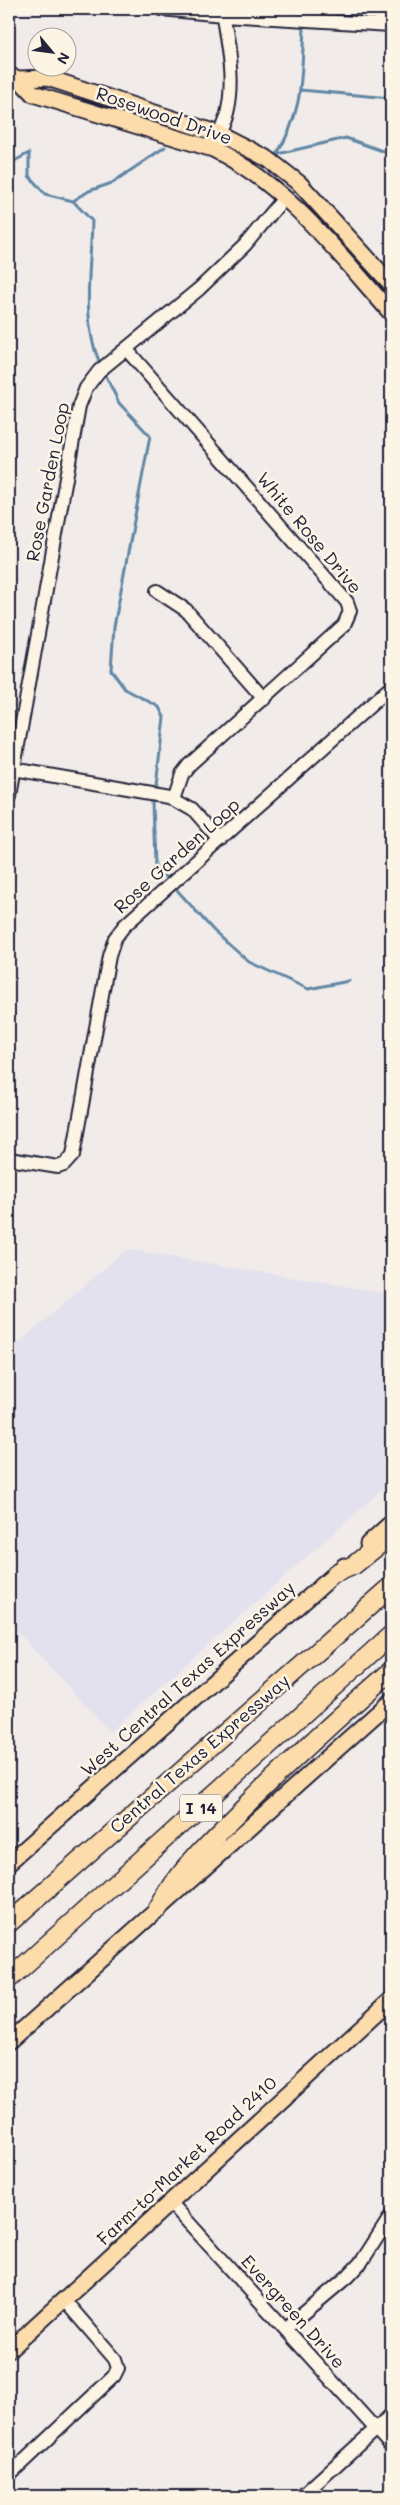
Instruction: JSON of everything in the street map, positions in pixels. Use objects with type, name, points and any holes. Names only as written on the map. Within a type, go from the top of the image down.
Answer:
[{"type":"highway","points":[[336,1572],[354,1565],[391,1535]]},
{"type":"highway","name":"Central Texas Expressway","points":[[9,1923],[391,1587]]},
{"type":"highway","name":"I 14","points":[[9,1979],[257,1758],[391,1635]]},
{"type":"highway","points":[[158,1908],[170,1886],[236,1814],[311,1742],[391,1670]]},
{"type":"main road","name":"Rosewood Drive","points":[[14,77],[48,78],[219,134],[268,159],[300,184],[391,284]]},
{"type":"main road","name":"Rosewood Drive","points":[[14,77],[33,94],[213,149],[233,158],[284,198],[316,228],[391,313]]},
{"type":"main road","name":"West Central Texas Expressway","points":[[9,1863],[391,1523]]},
{"type":"main road","points":[[9,2042],[391,1700]]},
{"type":"main road","name":"Farm-to-Market Road 2410","points":[[9,2350],[390,2002]]},
{"type":"street","points":[[161,9],[387,24],[381,9]]},
{"type":"street","points":[[213,149],[227,114],[231,74],[223,12]]},
{"type":"street","name":"Rose Garden Loop","points":[[9,795],[79,406],[86,388],[100,371],[199,289],[245,245],[284,198]]},
{"type":"street","name":"White Rose Drive","points":[[127,350],[348,602],[350,611],[344,625],[264,699],[188,765],[182,774],[174,798]]},
{"type":"street","points":[[157,591],[186,610],[264,699]]},
{"type":"street","name":"Rose Garden Loop","points":[[9,1159],[58,1167],[70,1159],[73,1154],[109,956],[116,938],[133,916],[220,841],[391,687]]},
{"type":"street","points":[[13,769],[174,798],[192,809],[220,841]]},
{"type":"street","name":"Evergreen Drive","points":[[170,2202],[391,2446]]},
{"type":"street","points":[[285,2329],[362,2262],[391,2216]]},
{"type":"street","points":[[9,2475],[114,2376],[118,2368],[115,2359],[64,2300]]},
{"type":"street","points":[[302,2496],[391,2415]]},
{"type":"shaded area","points":[[126,1249],[391,1294],[391,1482],[110,1732],[9,1623],[9,1351]]},
{"type":"waterway","points":[[277,154],[286,138],[297,108],[300,93],[304,28]]},
{"type":"waterway","points":[[300,90],[391,98]]},
{"type":"waterway","points":[[278,154],[346,138],[391,154]]},
{"type":"waterway","points":[[9,164],[29,153],[29,176],[45,194],[73,201],[89,191],[112,183],[165,147]]},
{"type":"waterway","points":[[73,201],[92,221],[88,292],[90,328],[93,345],[99,361]]},
{"type":"waterway","points":[[106,376],[119,403],[150,436],[114,627],[111,670],[125,689],[159,707],[164,717],[156,785]]},
{"type":"waterway","points":[[153,801],[155,866],[165,877]]},
{"type":"waterway","points":[[176,889],[214,931],[249,962],[308,989],[349,981]]}]
